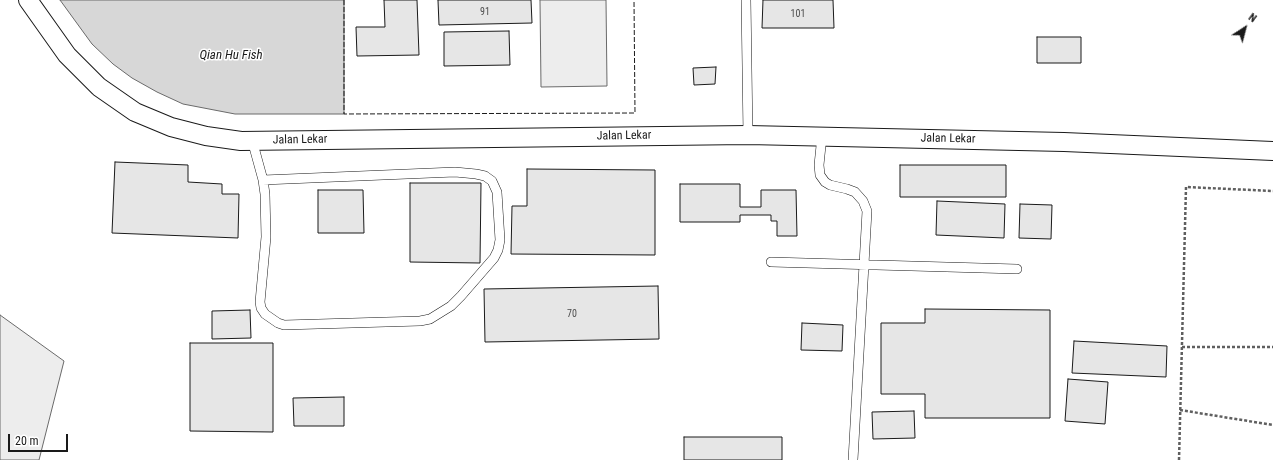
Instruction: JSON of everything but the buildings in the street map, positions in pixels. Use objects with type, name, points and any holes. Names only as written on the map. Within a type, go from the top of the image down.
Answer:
[{"type":"street","name":"Jalan Lekar","points":[[28,0],[67,55],[99,87],[135,112],[171,128],[206,136],[241,140],[748,135],[822,136],[1064,142],[1273,151]]},
{"type":"lane","points":[[746,0],[748,135]]},
{"type":"lane","points":[[822,136],[819,165],[820,175],[830,185],[847,189],[860,196],[865,204],[867,218],[855,459]]},
{"type":"lane","points":[[252,140],[263,180],[265,194],[266,237],[260,302],[261,308],[265,314],[278,323],[292,325],[420,321],[430,319],[451,306],[461,296],[494,258],[498,250],[500,240],[498,192],[492,181],[481,175],[455,172],[263,180]]},
{"type":"lane","points":[[771,262],[1017,269]]},
{"type":"path","points":[[1179,460],[1186,187],[1273,191]]},
{"type":"path","points":[[1182,347],[1273,347]]},
{"type":"path","points":[[1180,410],[1273,425]]},
{"type":"shaded area","points":[[540,0],[606,0],[607,86],[541,87]]},
{"type":"shaded area","points":[[0,315],[64,361],[39,460],[0,460]]},
{"type":"water","name":"Qian Hu Fish","points":[[60,0],[344,0],[344,114],[235,114],[183,104],[132,78],[113,64],[92,44]]},
{"type":"fence","points":[[344,0],[344,114],[635,113],[634,0]]}]
